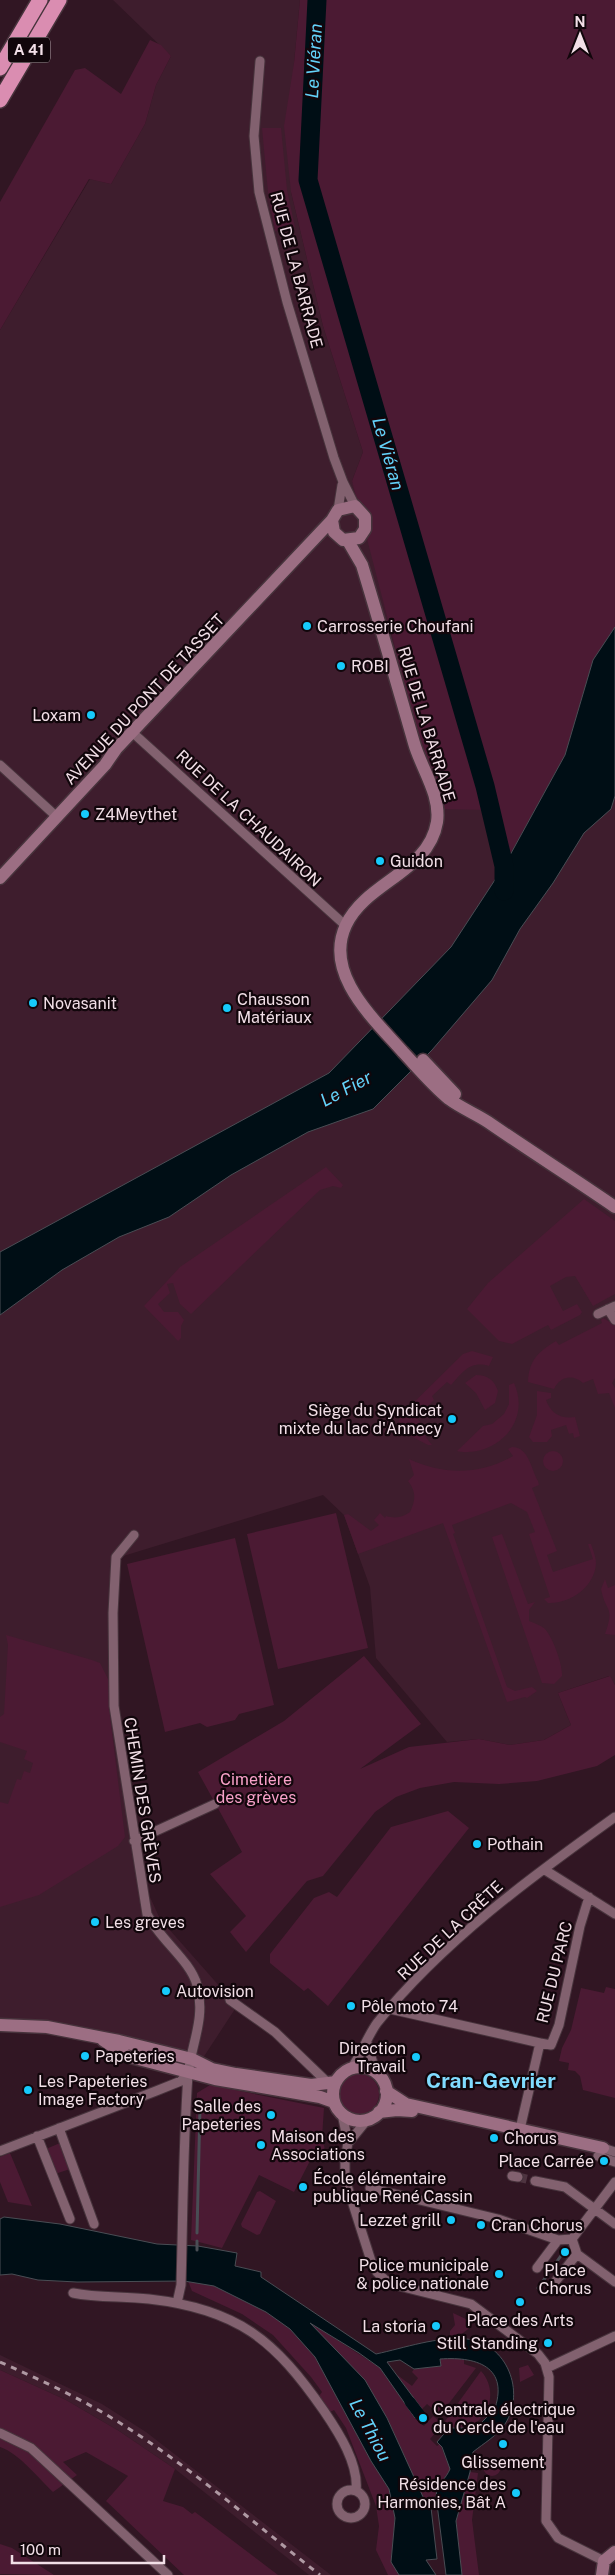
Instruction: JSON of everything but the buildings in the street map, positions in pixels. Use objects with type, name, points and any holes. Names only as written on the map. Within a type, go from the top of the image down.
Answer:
[{"type":"highway","name":"A 41","points":[[0,68],[40,0]]},
{"type":"highway","name":"A 41","points":[[0,100],[59,0]]},
{"type":"street","name":"RUE DE LA BARRADE","points":[[260,62],[254,136],[264,221],[342,482],[355,506]]},
{"type":"street","name":"RUE DE LA BARRADE","points":[[335,515],[342,482]]},
{"type":"street","points":[[312,542],[343,539],[354,540],[363,534],[366,523],[364,517],[355,506],[335,515],[334,532],[343,539]]},
{"type":"street","name":"AVENUE DU PONT DE TASSET","points":[[0,878],[57,818],[132,732],[170,694],[335,515]]},
{"type":"street","name":"RUE DE LA BARRADE","points":[[363,534],[362,565],[415,746],[437,809],[437,821],[434,834],[419,857],[367,898],[354,912],[346,926],[341,957],[346,976],[376,1015],[440,1085],[472,1112],[559,1167],[615,1207]]},
{"type":"street","name":"RUE DE LA BARRADE","points":[[343,539],[362,565]]},
{"type":"street","name":"RUE DE LA CHAUDAIRON","points":[[132,732],[346,926]]},
{"type":"street","points":[[0,765],[57,818]]},
{"type":"street","points":[[598,1314],[611,1308],[615,1320]]},
{"type":"street","name":"CHEMIN DES GRÈVES","points":[[134,1535],[116,1557],[113,1613],[115,1712],[147,1914],[160,1936],[188,1966],[197,1983],[200,2009],[197,2037],[188,2073],[181,2285],[177,2303]]},
{"type":"street","points":[[134,1841],[215,1804]]},
{"type":"street","name":"RUE DE LA CRÊTE","points":[[351,2069],[377,2024],[482,1917],[615,1817]]},
{"type":"street","points":[[545,1870],[615,1914]]},
{"type":"street","name":"RUE DU PARC","points":[[520,2129],[540,2044],[551,2045],[559,2024],[580,1926],[589,1897]]},
{"type":"street","points":[[230,2000],[275,2032],[332,2082],[334,2102],[342,2114],[348,2142],[345,2180],[372,2264],[381,2277],[399,2286],[466,2302],[542,2357],[547,2368],[549,2381],[546,2521],[558,2538],[604,2561]]},
{"type":"street","points":[[390,2009],[540,2044]]},
{"type":"street","points":[[0,2025],[47,2027],[192,2058],[212,2069],[310,2085],[332,2082],[351,2069],[364,2068],[376,2073]]},
{"type":"street","points":[[101,2038],[127,2056],[188,2073],[334,2102]]},
{"type":"street","points":[[348,2142],[367,2120],[379,2112],[385,2102],[386,2091],[384,2083],[376,2073],[367,2043]]},
{"type":"street","points":[[0,2150],[156,2091],[181,2080],[188,2073]]},
{"type":"street","points":[[386,2091],[406,2104],[520,2129],[605,2152],[615,2162]]},
{"type":"street","points":[[379,2112],[406,2110],[605,2152]]},
{"type":"street","points":[[342,2114],[357,2121],[367,2120]]},
{"type":"street","points":[[59,2128],[94,2224]]},
{"type":"street","points":[[37,2136],[70,2219]]},
{"type":"street","points":[[535,2181],[565,2187],[615,2224]]},
{"type":"street","points":[[370,2188],[498,2219],[558,2240],[572,2239],[615,2182]]},
{"type":"street","points":[[572,2239],[577,2254],[615,2282]]},
{"type":"street","points":[[537,2268],[558,2240]]},
{"type":"street","points":[[556,2282],[577,2254]]},
{"type":"street","points":[[73,2293],[97,2297],[147,2298],[177,2303],[228,2318],[253,2332],[287,2364],[314,2397],[336,2431],[355,2472],[356,2491]]},
{"type":"street","points":[[547,2368],[615,2336]]},
{"type":"street","points":[[0,2433],[37,2453],[168,2575]]},
{"type":"street","points":[[602,2575],[604,2561],[615,2552]]},
{"type":"shaded area","points":[[113,0],[300,0],[294,63],[291,192],[323,326],[363,452],[352,481],[489,810],[615,627],[615,1685],[609,1676],[558,1693],[571,1725],[544,1740],[510,1745],[479,1739],[447,1742],[376,1658],[370,1587],[344,1515],[323,1495],[120,1557],[109,1612],[116,1721],[144,1900],[150,1897],[160,1919],[237,2006],[199,2064],[0,2021],[0,330],[90,179],[111,184],[145,124],[156,85],[171,56]]},
{"type":"shaded area","points":[[0,2355],[102,2404],[146,2432],[331,2575],[309,2575],[175,2469],[119,2431],[66,2400],[0,2370]]},
{"type":"green space","points":[[300,0],[615,0],[615,627],[593,660],[565,755],[505,863],[489,810],[437,809],[352,481],[363,452],[323,326],[291,192],[284,126],[294,63]]},
{"type":"green space","points":[[150,40],[161,45],[171,56],[156,85],[145,124],[111,184],[89,179],[0,330],[0,202],[75,70],[85,68],[121,94]]},
{"type":"green space","points":[[262,128],[281,128],[287,190],[295,227],[275,231],[268,192]]},
{"type":"green space","points":[[326,1167],[343,1185],[341,1188],[333,1186],[320,1190],[191,1314],[180,1304],[173,1283],[167,1284],[170,1293],[158,1304],[164,1312],[178,1312],[184,1320],[181,1326],[181,1338],[178,1341],[144,1306],[180,1267]]},
{"type":"green space","points":[[584,1199],[615,1221],[615,1294],[593,1306],[575,1276],[566,1277],[550,1286],[563,1311],[577,1304],[582,1312],[580,1315],[551,1330],[548,1325],[512,1344],[499,1341],[467,1309],[488,1283]]},
{"type":"green space","points":[[603,1318],[615,1325],[615,1378],[612,1383],[615,1388],[615,1408],[609,1393],[598,1394],[593,1379],[583,1383],[575,1378],[563,1379],[554,1389],[528,1382],[530,1368],[539,1353],[556,1341],[559,1345],[602,1323],[601,1320]]},
{"type":"green space","points":[[472,1351],[493,1357],[489,1366],[472,1366],[463,1372],[451,1385],[447,1382],[432,1396],[434,1400],[416,1417],[426,1429],[421,1431],[432,1445],[428,1445],[403,1432],[398,1424],[401,1415],[463,1354]]},
{"type":"green space","points":[[476,1375],[490,1379],[498,1391],[495,1403],[485,1410],[476,1393],[465,1383]]},
{"type":"green space","points":[[514,1383],[519,1406],[513,1426],[506,1435],[498,1442],[477,1451],[457,1451],[483,1426],[492,1424],[504,1414],[509,1404],[509,1385]]},
{"type":"green space","points":[[537,1391],[551,1393],[551,1398],[546,1400],[557,1415],[575,1417],[580,1436],[574,1438],[573,1433],[569,1434],[566,1425],[551,1430],[552,1436],[547,1442],[533,1442],[529,1437],[537,1415]]},
{"type":"green space","points":[[512,1447],[518,1448],[526,1455],[538,1481],[539,1485],[532,1488],[557,1551],[547,1555],[553,1572],[593,1559],[588,1544],[591,1544],[596,1563],[595,1572],[591,1580],[580,1592],[565,1601],[548,1603],[544,1599],[550,1597],[529,1534],[535,1532],[527,1512],[511,1503],[452,1525],[455,1533],[453,1534],[507,1687],[515,1691],[532,1687],[537,1691],[527,1698],[507,1702],[443,1523],[358,1554],[344,1515],[348,1514],[371,1531],[379,1525],[374,1520],[380,1513],[385,1518],[386,1516],[399,1517],[410,1512],[414,1496],[413,1488],[408,1481],[414,1475],[409,1459],[435,1468],[461,1471],[475,1470],[488,1467],[513,1456],[508,1449]]},
{"type":"green space","points":[[553,1451],[560,1454],[563,1461],[560,1468],[553,1471],[546,1468],[543,1461],[546,1454]]},
{"type":"green space","points":[[336,1513],[368,1648],[278,1669],[247,1534]]},
{"type":"green space","points":[[502,1534],[528,1604],[535,1602],[529,1610],[529,1621],[544,1628],[556,1650],[562,1676],[554,1684],[542,1683],[492,1537]]},
{"type":"green space","points":[[235,1538],[274,1705],[239,1714],[235,1720],[207,1727],[200,1723],[165,1732],[127,1564]]},
{"type":"green space","points":[[605,1579],[608,1588],[615,1585],[615,1635],[605,1634],[609,1610],[601,1589]]},
{"type":"green space","points":[[6,1635],[100,1663],[109,1681],[110,1717],[125,1837],[118,1846],[39,1895],[0,1907],[0,1802],[8,1804],[17,1779],[21,1780],[24,1771],[30,1773],[33,1763],[24,1759],[27,1751],[0,1742],[0,1717],[4,1714],[8,1645]]},
{"type":"green space","name":"Cimetière des grèves","points":[[364,1656],[421,1724],[360,1769],[409,1747],[479,1739],[510,1745],[544,1740],[571,1725],[558,1693],[610,1676],[615,1685],[615,1755],[597,1766],[537,1781],[499,1784],[454,1782],[420,1788],[396,1797],[375,1812],[323,1876],[307,1881],[246,1952],[230,1932],[246,1916],[210,1874],[242,1852],[198,1772],[284,1721]]},
{"type":"green space","points":[[448,1811],[469,1828],[328,2006],[308,1988],[304,1991],[270,1963],[270,1954],[314,1898],[329,1892],[337,1897],[391,1827]]},
{"type":"green space","points":[[606,1987],[615,1989],[615,2098],[583,2090],[580,2076],[575,2071],[568,2070],[569,2063],[559,2061],[562,2048],[571,2030],[581,1988],[604,1993]]},
{"type":"green space","points":[[363,2074],[370,2077],[376,2083],[379,2094],[378,2102],[370,2111],[363,2114],[355,2114],[348,2111],[340,2102],[339,2090],[342,2083],[351,2075]]},
{"type":"green space","points":[[210,2085],[324,2108],[322,2137],[327,2159],[314,2153],[294,2192],[259,2175],[222,2248],[191,2240],[197,2093]]},
{"type":"green space","points":[[60,2143],[70,2169],[55,2174],[46,2149]]},
{"type":"green space","points":[[10,2153],[32,2206],[8,2202],[0,2182],[0,2157]]},
{"type":"green space","points":[[260,2191],[276,2201],[260,2234],[257,2235],[242,2227],[241,2224],[257,2192]]},
{"type":"green space","points":[[188,2281],[214,2286],[266,2312],[290,2329],[315,2357],[371,2461],[389,2489],[395,2518],[391,2562],[399,2575],[388,2575],[376,2550],[379,2526],[376,2506],[346,2428],[334,2410],[330,2412],[319,2396],[322,2392],[273,2335],[242,2314],[192,2291]]},
{"type":"green space","points":[[453,2313],[468,2320],[467,2322],[472,2326],[463,2333],[450,2336],[450,2331],[455,2325]]},
{"type":"green space","points":[[308,2321],[380,2368],[415,2418],[424,2426],[433,2416],[443,2424],[430,2439],[437,2446],[440,2444],[450,2469],[438,2488],[436,2496],[424,2499],[387,2418],[331,2346]]},
{"type":"green space","points":[[464,2358],[464,2364],[476,2368],[440,2415],[427,2404],[422,2409],[396,2374],[412,2386],[418,2378],[412,2372],[414,2369],[441,2366],[439,2359]]},
{"type":"green space","points":[[528,2365],[534,2375],[520,2382],[519,2368]]},
{"type":"green space","points":[[0,2370],[66,2400],[119,2431],[175,2469],[163,2501],[183,2507],[192,2514],[195,2512],[278,2575],[184,2575],[106,2501],[128,2476],[86,2452],[63,2462],[77,2475],[53,2492],[15,2455],[0,2447]]},
{"type":"green space","points":[[481,2371],[488,2382],[490,2394],[489,2405],[484,2415],[476,2423],[466,2427],[455,2428],[443,2424]]},
{"type":"green space","points":[[488,2458],[496,2458],[501,2463],[499,2474],[488,2476],[483,2471],[483,2463]]},
{"type":"green space","points":[[470,2472],[478,2473],[472,2520],[479,2575],[462,2575],[456,2521]]},
{"type":"green space","points":[[0,2544],[12,2548],[54,2575],[0,2574]]},
{"type":"water","name":"Le Fier","points":[[615,627],[615,796],[611,809],[584,833],[553,883],[520,929],[492,980],[432,1050],[373,1109],[308,1132],[231,1175],[169,1217],[119,1237],[62,1270],[0,1315],[0,1252],[329,1073],[451,947],[504,866],[565,755],[593,660]]},
{"type":"water","points":[[4,2217],[60,2224],[157,2244],[198,2246],[237,2253],[235,2266],[261,2272],[261,2277],[376,2354],[444,2339],[467,2339],[481,2342],[493,2349],[509,2371],[513,2384],[514,2398],[511,2411],[502,2428],[473,2452],[470,2472],[456,2521],[462,2575],[446,2575],[436,2496],[438,2488],[450,2469],[442,2447],[437,2442],[449,2428],[476,2428],[489,2415],[492,2416],[497,2400],[498,2387],[495,2377],[488,2369],[479,2363],[455,2359],[440,2359],[441,2366],[414,2369],[400,2360],[387,2362],[422,2409],[415,2418],[380,2368],[310,2323],[365,2380],[387,2418],[424,2499],[430,2499],[437,2559],[426,2560],[436,2575],[399,2575],[391,2562],[395,2518],[389,2489],[371,2461],[315,2357],[290,2329],[266,2312],[214,2286],[184,2281],[77,2282],[38,2280],[12,2274],[0,2275],[0,2219]]},
{"type":"waterway","name":"Le Viéran","points":[[317,0],[308,180],[485,786],[504,866],[504,891]]},
{"type":"waterway","points":[[197,2233],[200,2107]]},
{"type":"waterway","points":[[197,2241],[197,2250]]},
{"type":"waterway","points":[[538,2288],[565,2250]]},
{"type":"waterway","name":"Le Thiou","points":[[410,2402],[423,2419]]},
{"type":"tunnel","points":[[518,2177],[535,2181]]},
{"type":"railway","points":[[0,2362],[75,2397],[129,2429],[213,2489],[320,2575]]},
{"type":"place","name":"Carrosserie Choufani","points":[[307,626]]},
{"type":"place","name":"ROBI","points":[[341,666]]},
{"type":"place","name":"Loxam","points":[[91,715]]},
{"type":"place","name":"Z4Meythet","points":[[85,814]]},
{"type":"place","name":"Guidon","points":[[380,861]]},
{"type":"place","name":"Novasanit","points":[[33,1003]]},
{"type":"place","name":"Chausson Matériaux","points":[[227,1008]]},
{"type":"place","name":"Siège du Syndicat mixte du lac d'Annecy","points":[[452,1419]]},
{"type":"place","name":"Pothain","points":[[477,1844]]},
{"type":"place","name":"Les greves","points":[[95,1922]]},
{"type":"place","name":"Autovision","points":[[166,1991]]},
{"type":"place","name":"Pôle moto 74","points":[[351,2006]]},
{"type":"place","name":"Papeteries","points":[[85,2056]]},
{"type":"place","name":"Direction Travail","points":[[416,2057]]},
{"type":"place","name":"Les Papeteries Image Factory","points":[[28,2090]]},
{"type":"place","name":"Salle des Papeteries","points":[[271,2115]]},
{"type":"place","name":"Chorus","points":[[494,2138]]},
{"type":"place","name":"Maison des Associations","points":[[261,2145]]},
{"type":"place","name":"Place Carrée","points":[[604,2161]]},
{"type":"place","name":"École élémentaire publique René Cassin","points":[[303,2187]]},
{"type":"place","name":"Lezzet grill","points":[[451,2220]]},
{"type":"place","name":"Cran Chorus","points":[[481,2225]]},
{"type":"place","name":"Place Chorus","points":[[565,2252]]},
{"type":"place","name":"Police municipale & police nationale","points":[[499,2274]]},
{"type":"place","name":"Place des Arts","points":[[520,2302]]},
{"type":"place","name":"La storia","points":[[436,2326]]},
{"type":"place","name":"Still Standing","points":[[548,2343]]},
{"type":"place","name":"Centrale électrique du Cercle de l'eau","points":[[423,2418]]},
{"type":"place","name":"Glissement","points":[[503,2444]]},
{"type":"place","name":"Résidence des Harmonies, Bât A","points":[[516,2493]]},
{"type":"district","name":"Cran-Gevrier","points":[[491,2081]]}]
